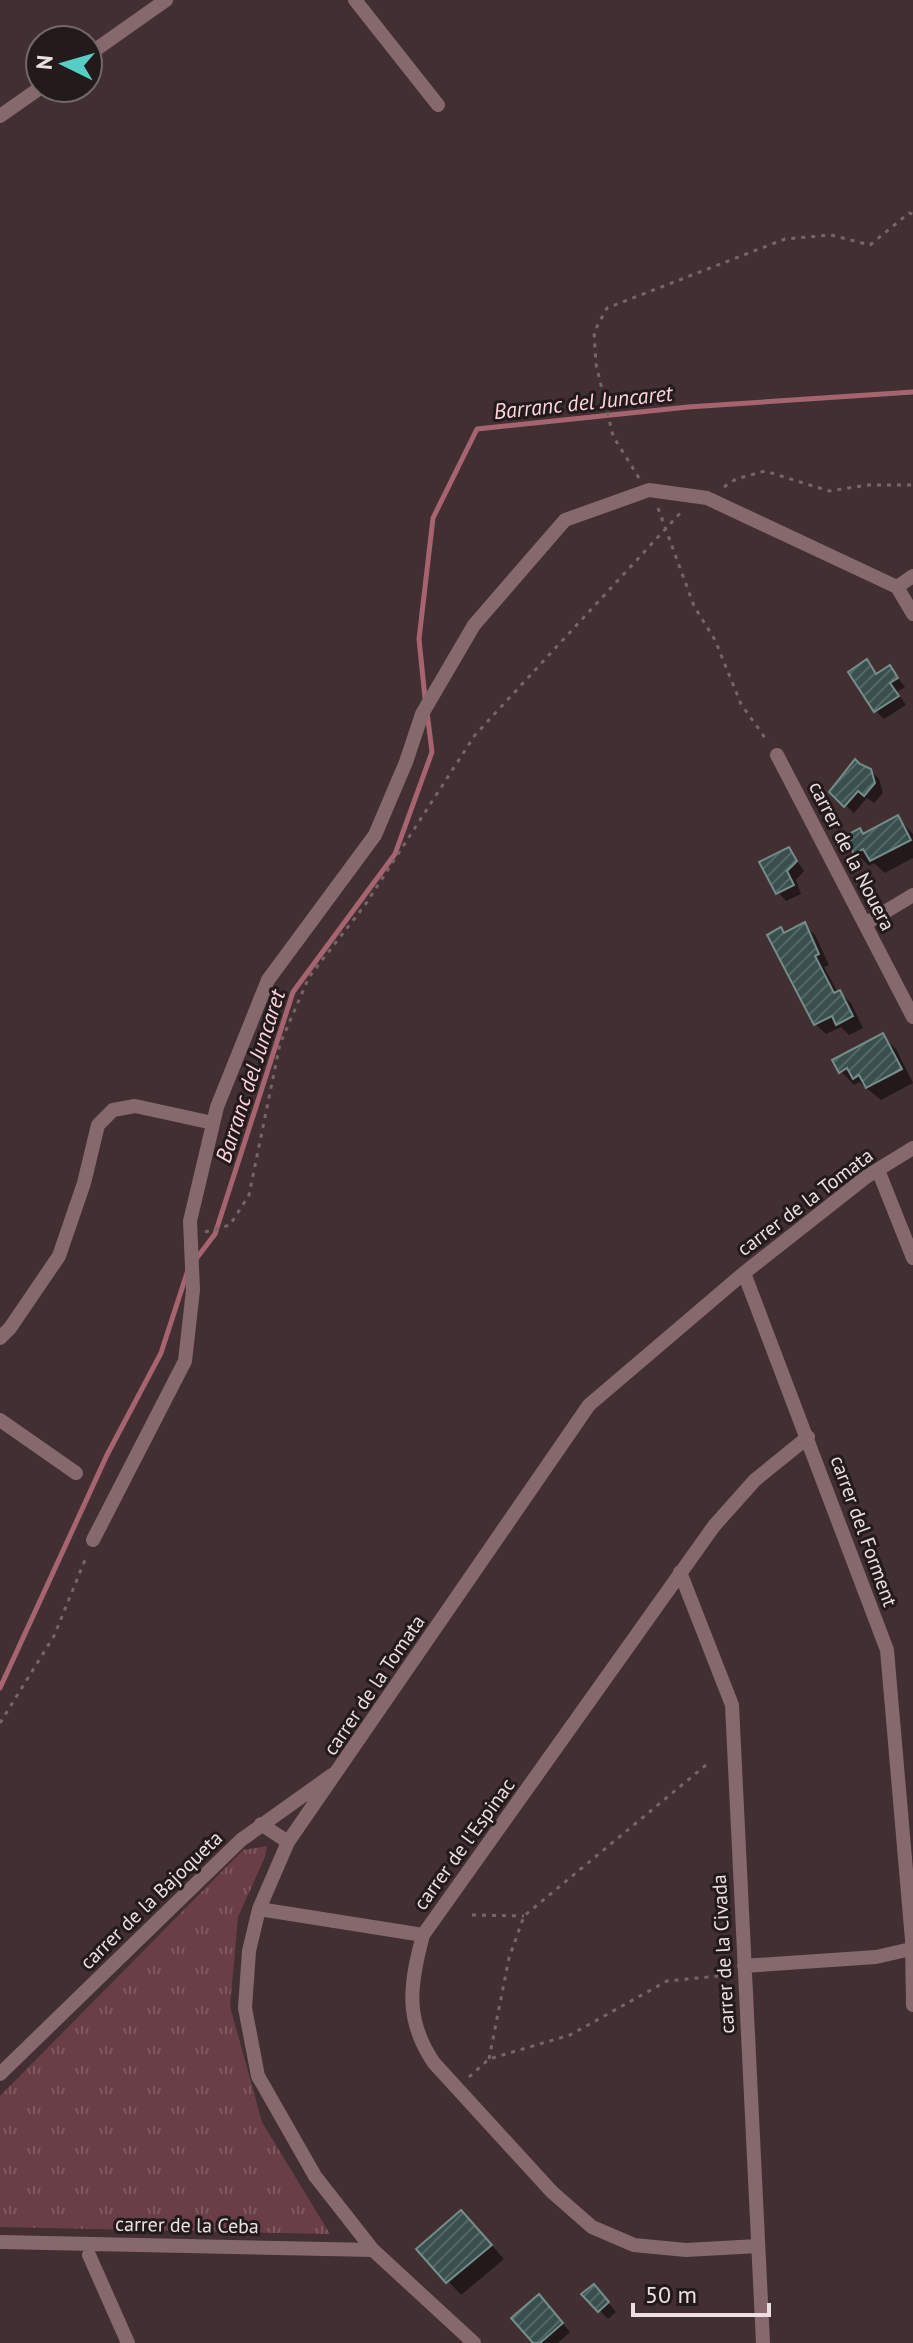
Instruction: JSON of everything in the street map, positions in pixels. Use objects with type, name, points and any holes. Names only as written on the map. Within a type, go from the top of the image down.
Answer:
[{"type":"street","points":[[355,0],[438,105]]},
{"type":"street","points":[[104,44],[164,1]]},
{"type":"street","points":[[0,116],[24,99]]},
{"type":"street","points":[[93,1540],[185,1361],[193,1290],[190,1221],[213,1123],[268,980],[375,835],[406,762],[422,714],[474,625],[565,520],[649,490],[707,498],[897,587],[913,614]]},
{"type":"street","points":[[897,587],[913,576]]},
{"type":"street","name":"carrer de la Nouera","points":[[777,755],[913,1017]]},
{"type":"street","points":[[865,924],[913,895]]},
{"type":"street","points":[[0,1338],[59,1256],[84,1183],[98,1125],[113,1110],[135,1106],[213,1123]]},
{"type":"street","name":"carrer de la Tomata","points":[[474,2343],[373,2250],[315,2176],[258,2076],[245,2008],[249,1951],[259,1909],[288,1842],[589,1405],[744,1273],[878,1170],[913,1148]]},
{"type":"street","points":[[878,1170],[913,1258]]},
{"type":"street","name":"carrer del Forment","points":[[744,1273],[887,1650],[912,1943],[913,2005]]},
{"type":"street","points":[[0,1420],[76,1473]]},
{"type":"street","name":"carrer de l'Espinac","points":[[758,2246],[686,2250],[634,2245],[592,2227],[552,2192],[434,2063],[420,2042],[412,2007],[413,1972],[423,1935],[680,1572],[714,1526],[755,1480],[808,1437]]},
{"type":"street","name":"carrer de la Civada","points":[[680,1572],[732,1705],[763,2343]]},
{"type":"street","name":"carrer de la Bajoqueta","points":[[0,2074],[241,1840],[341,1769]]},
{"type":"street","points":[[261,1824],[288,1842]]},
{"type":"street","points":[[259,1909],[423,1935]]},
{"type":"street","points":[[744,1971],[876,1957],[912,1943]]},
{"type":"street","name":"carrer de la Ceba","points":[[0,2242],[373,2250]]},
{"type":"street","points":[[89,2255],[128,2343]]},
{"type":"path","points":[[777,755],[741,704],[715,640],[694,606],[666,526],[649,490],[630,467],[613,436],[596,364],[594,332],[607,308],[785,239],[831,235],[870,245],[909,213],[913,214]]},
{"type":"path","points":[[707,498],[736,479],[765,471],[829,491],[868,485],[913,485]]},
{"type":"path","points":[[191,1235],[230,1225],[249,1195],[280,1044],[309,977],[365,905],[475,735],[666,526]]},
{"type":"path","points":[[0,1723],[54,1636],[93,1540]]},
{"type":"path","points":[[489,2059],[509,1958],[524,1916],[706,1765]]},
{"type":"path","points":[[472,1915],[524,1916]]},
{"type":"path","points":[[458,2088],[489,2059],[570,2035],[667,1981],[744,1971]]},
{"type":"green space","points":[[267,1846],[238,1917],[230,2006],[262,2122],[330,2234],[0,2227],[0,2096],[243,1850]]},
{"type":"building","points":[[867,659],[876,674],[890,665],[898,678],[890,683],[899,696],[874,712],[848,672]]},
{"type":"building","points":[[855,759],[871,769],[875,783],[864,796],[858,791],[844,807],[829,792]]},
{"type":"building","points":[[898,815],[911,840],[870,861],[863,849],[854,854],[845,836],[860,828],[863,834]]},
{"type":"building","points":[[789,847],[797,861],[787,871],[794,885],[776,894],[759,862]]},
{"type":"building","points":[[805,922],[819,954],[815,956],[834,993],[840,990],[853,1016],[836,1025],[832,1016],[814,1025],[767,935],[781,927],[784,933]]},
{"type":"building","points":[[883,1033],[902,1069],[866,1088],[859,1075],[853,1079],[847,1068],[839,1073],[832,1060]]},
{"type":"building","points":[[461,2210],[492,2245],[446,2283],[416,2249]]},
{"type":"building","points":[[594,2284],[609,2302],[598,2312],[581,2294]]},
{"type":"building","points":[[539,2294],[563,2323],[540,2343],[533,2343],[511,2318]]},
{"type":"waterway","name":"Barranc del Juncaret","points":[[425,698],[419,639],[433,518],[477,429],[688,407],[913,392]]},
{"type":"waterway","name":"Barranc del Juncaret","points":[[196,1259],[215,1234],[293,992],[395,854],[432,752],[427,712]]},
{"type":"waterway","name":"Barranc del Juncaret","points":[[0,1688],[107,1455],[161,1353],[188,1270]]}]
